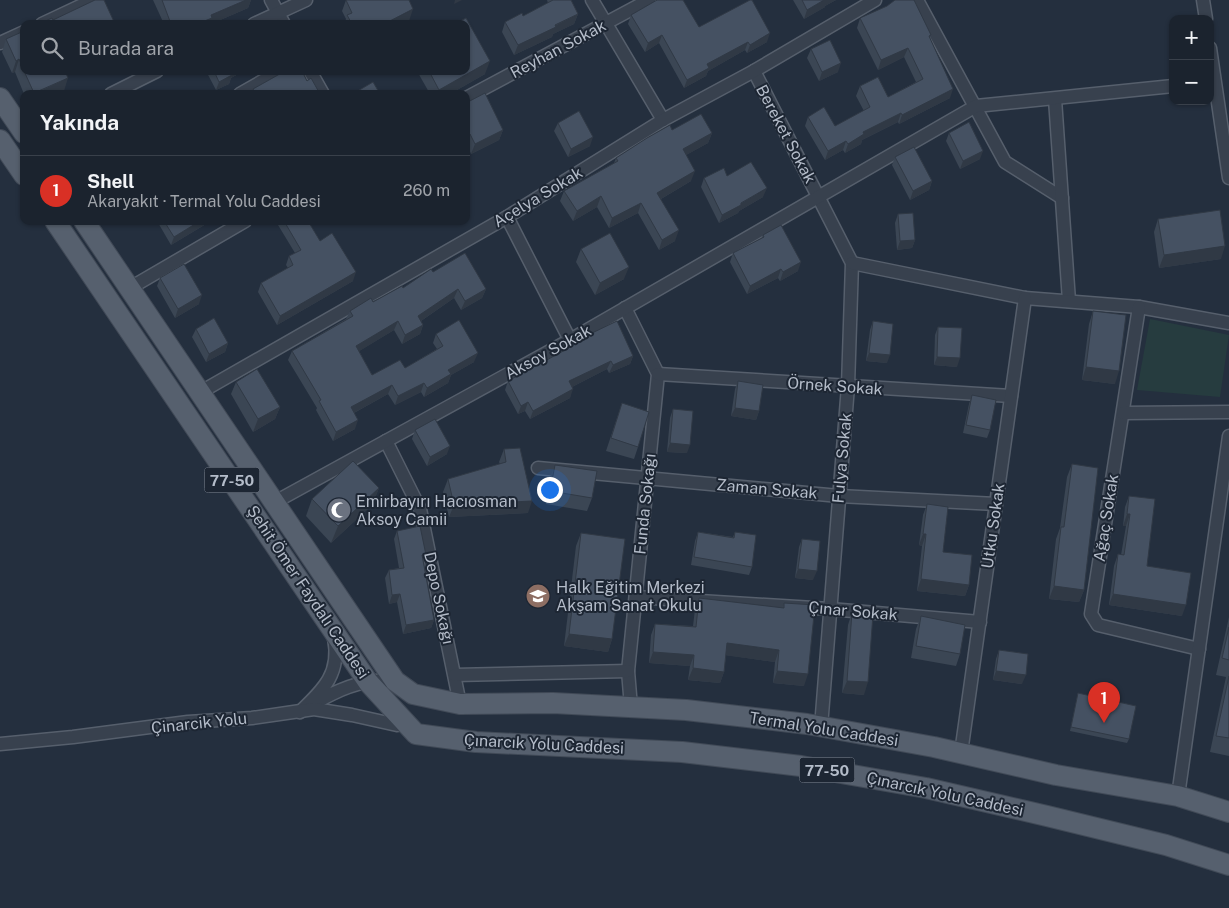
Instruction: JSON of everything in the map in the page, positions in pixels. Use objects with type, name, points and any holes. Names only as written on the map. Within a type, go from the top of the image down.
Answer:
[{"type":"main road","points":[[0,98],[20,128]]},
{"type":"main road","points":[[0,140],[20,169]]},
{"type":"main road","name":"Şehit Ömer Faydalı Caddesi","points":[[59,225],[368,682],[416,734]]},
{"type":"main road","name":"Şehit Ömer Faydalı Caddesi","points":[[87,225],[395,681],[413,694]]},
{"type":"main road","name":"Termal Yolu Caddesi","points":[[413,694],[460,704],[553,703],[686,710],[821,727],[961,753],[1056,775],[1178,796],[1229,812]]},
{"type":"main road","name":"Çınarcık Yolu Caddesi","points":[[416,734],[476,742],[682,752],[801,766],[926,788],[1166,845],[1229,865]]},
{"type":"street","points":[[51,20],[94,0]]},
{"type":"street","points":[[270,0],[282,20]]},
{"type":"street","points":[[262,20],[306,0]]},
{"type":"street","points":[[592,0],[663,120]]},
{"type":"street","name":"Reyhan Sokak","points":[[470,96],[649,0]]},
{"type":"street","name":"Açelya Sokak","points":[[199,393],[507,216],[663,120],[754,72],[875,0]]},
{"type":"street","points":[[917,0],[1005,162],[1062,198]]},
{"type":"street","points":[[1203,0],[1205,15]]},
{"type":"street","points":[[0,43],[20,34]]},
{"type":"street","name":"Bereket Sokak","points":[[754,72],[819,196]]},
{"type":"street","points":[[119,90],[149,75]]},
{"type":"street","points":[[247,90],[273,75]]},
{"type":"street","points":[[312,75],[320,90]]},
{"type":"street","points":[[1214,82],[1229,80]]},
{"type":"street","points":[[976,106],[1169,86]]},
{"type":"street","points":[[1214,88],[1229,178]]},
{"type":"street","points":[[1055,99],[1069,301]]},
{"type":"street","name":"Aksoy Sokak","points":[[275,502],[570,340],[976,106]]},
{"type":"street","name":"Fulya Sokak","points":[[819,196],[852,263],[848,386],[821,727]]},
{"type":"street","points":[[507,216],[570,340]]},
{"type":"street","points":[[130,288],[237,225]]},
{"type":"street","points":[[852,263],[1025,298],[1139,307],[1229,323]]},
{"type":"street","name":"Utku Sokak","points":[[961,753],[1025,298]]},
{"type":"street","name":"Ağaç Sokak","points":[[1139,307],[1091,614],[1098,625],[1199,649]]},
{"type":"street","points":[[625,308],[658,374]]},
{"type":"street","name":"Örnek Sokak","points":[[658,374],[1011,396]]},
{"type":"street","name":"Funda Sokağı","points":[[631,707],[628,671],[658,374]]},
{"type":"street","points":[[1123,414],[1229,412]]},
{"type":"street","points":[[1178,796],[1226,479],[1229,436]]},
{"type":"street","name":"Depo Sokağı","points":[[386,441],[420,509],[460,704]]},
{"type":"street","name":"Zaman Sokak","points":[[538,468],[839,496],[996,504]]},
{"type":"street","name":"Çınar Sokak","points":[[636,597],[830,609],[980,622]]},
{"type":"street","points":[[300,712],[320,693],[330,679],[337,650],[333,630]]},
{"type":"street","points":[[455,675],[628,671]]},
{"type":"street","points":[[300,712],[327,696],[368,682],[395,681]]},
{"type":"street","name":"Çinarcik Yolu","points":[[0,744],[73,737],[188,722],[252,718],[314,709],[397,725]]},
{"type":"green space","points":[[1150,319],[1229,335],[1220,397],[1137,390]]},
{"type":"building","points":[[95,0],[104,0],[113,20],[53,20]]},
{"type":"building","points":[[162,0],[246,0],[211,15],[212,18],[207,20],[170,20]]},
{"type":"building","points":[[346,0],[409,0],[413,9],[392,20],[350,20],[347,15],[352,13]]},
{"type":"building","points":[[553,0],[571,0],[578,14],[518,45],[505,22],[522,13],[523,16]]},
{"type":"building","points":[[657,0],[683,0],[699,27],[752,0],[770,33],[750,45],[748,42],[707,64],[709,68],[687,80],[662,35],[648,43],[631,15]]},
{"type":"building","points":[[802,0],[824,0],[807,10]]},
{"type":"building","points":[[895,0],[914,0],[931,35],[929,36],[953,89],[863,132],[864,134],[848,144],[846,141],[828,151],[808,117],[824,107],[835,126],[870,107],[860,86],[878,77],[888,97],[923,79],[908,48],[881,60],[860,18],[887,6]]},
{"type":"building","points":[[470,25],[490,61],[470,72]]},
{"type":"building","points":[[20,33],[20,61],[19,59],[16,61],[6,39]]},
{"type":"building","points":[[830,40],[841,63],[822,72],[811,49]]},
{"type":"building","points":[[26,75],[67,75],[68,78],[41,90],[33,90]]},
{"type":"building","points":[[216,75],[232,75],[219,82]]},
{"type":"building","points":[[278,75],[304,75],[307,81],[311,78],[318,90],[254,90]]},
{"type":"building","points":[[431,75],[465,75],[439,90]]},
{"type":"building","points":[[373,82],[378,90],[359,90]]},
{"type":"building","points":[[485,93],[503,130],[475,144],[470,134],[470,101]]},
{"type":"building","points":[[579,111],[593,137],[571,149],[558,123]]},
{"type":"building","points":[[701,114],[712,133],[683,149],[695,171],[657,193],[679,230],[662,240],[641,203],[612,218],[601,196],[577,211],[564,191],[618,161],[616,158],[670,125],[672,130]]},
{"type":"building","points":[[969,122],[983,151],[963,161],[949,133]]},
{"type":"building","points":[[914,147],[932,181],[913,191],[895,157]]},
{"type":"building","points":[[751,162],[767,188],[722,215],[704,178],[724,168],[727,176]]},
{"type":"building","points":[[1220,210],[1225,246],[1164,255],[1158,219]]},
{"type":"building","points":[[913,213],[915,240],[900,241],[898,214]]},
{"type":"building","points":[[166,225],[194,225],[174,237]]},
{"type":"building","points":[[286,225],[310,225],[320,241],[332,233],[356,272],[280,316],[261,283],[293,265],[289,256],[301,250]]},
{"type":"building","points":[[781,225],[801,262],[783,272],[781,269],[750,286],[733,253],[764,237],[763,235]]},
{"type":"building","points":[[610,233],[629,267],[600,283],[581,249]]},
{"type":"building","points":[[465,253],[486,289],[465,301],[458,289],[418,316],[423,325],[405,335],[398,321],[356,346],[372,375],[400,360],[405,368],[443,346],[436,334],[459,320],[478,353],[448,370],[451,374],[427,388],[424,383],[398,396],[392,385],[351,407],[358,420],[336,432],[319,401],[321,400],[292,351],[353,316],[350,311],[371,298],[373,302],[402,286],[403,288],[431,269],[433,272]]},
{"type":"building","points":[[184,264],[202,295],[178,309],[160,278]]},
{"type":"building","points":[[1093,311],[1126,315],[1119,371],[1086,367]]},
{"type":"building","points":[[214,318],[228,343],[209,354],[196,329]]},
{"type":"building","points":[[617,321],[633,356],[613,365],[611,361],[569,381],[573,389],[533,411],[528,402],[521,406],[508,381],[565,350],[563,347]]},
{"type":"building","points":[[873,321],[893,324],[890,355],[869,353]]},
{"type":"building","points":[[938,327],[962,328],[960,358],[937,357]]},
{"type":"building","points":[[257,369],[280,407],[258,419],[236,382]]},
{"type":"building","points":[[738,381],[763,385],[759,411],[735,408]]},
{"type":"building","points":[[972,395],[996,400],[990,430],[966,425]]},
{"type":"building","points":[[622,403],[649,412],[638,447],[611,438]]},
{"type":"building","points":[[673,409],[693,411],[690,445],[670,443]]},
{"type":"building","points":[[435,419],[450,446],[430,457],[415,430]]},
{"type":"building","points":[[520,448],[532,501],[454,505],[448,479],[506,462],[504,449]]},
{"type":"building","points":[[353,461],[379,488],[338,526],[312,499]]},
{"type":"building","points":[[1072,464],[1098,468],[1084,590],[1054,586],[1061,527],[1064,527]]},
{"type":"building","points":[[555,465],[597,471],[592,498],[550,491]]},
{"type":"building","points":[[1129,496],[1155,499],[1147,566],[1191,573],[1186,605],[1113,594],[1118,554],[1124,555],[1130,514],[1127,514]]},
{"type":"building","points":[[927,504],[948,507],[943,552],[972,555],[969,585],[921,579],[926,534],[923,534]]},
{"type":"building","points":[[420,526],[426,555],[422,555],[434,620],[406,625],[400,594],[392,595],[389,570],[404,568],[397,531]]},
{"type":"building","points":[[698,532],[734,538],[735,532],[756,535],[752,567],[694,557]]},
{"type":"building","points":[[581,533],[625,539],[612,639],[569,634]]},
{"type":"building","points":[[802,539],[820,541],[817,571],[798,569]]},
{"type":"building","points":[[699,598],[784,608],[784,603],[815,605],[808,674],[777,671],[779,650],[727,643],[724,672],[693,668],[694,655],[653,652],[655,624],[696,627]]},
{"type":"building","points":[[852,612],[873,614],[868,682],[847,681]]},
{"type":"building","points":[[921,616],[965,625],[960,654],[916,646]]},
{"type":"building","points":[[1229,627],[1229,660],[1222,658]]},
{"type":"building","points":[[999,650],[1028,654],[1026,675],[996,671]]},
{"type":"building","points":[[1229,676],[1229,738],[1216,736]]},
{"type":"building","points":[[1078,693],[1136,706],[1129,739],[1071,727]]},
{"type":"place","name":"Emirbayırı Hacıosman Aksoy Camii","points":[[339,510]]},
{"type":"place","name":"Halk Eğitim Merkezi Akşam Sanat Okulu","points":[[538,596]]},
{"type":"place","name":"Shell","points":[[1104,723]]}]
